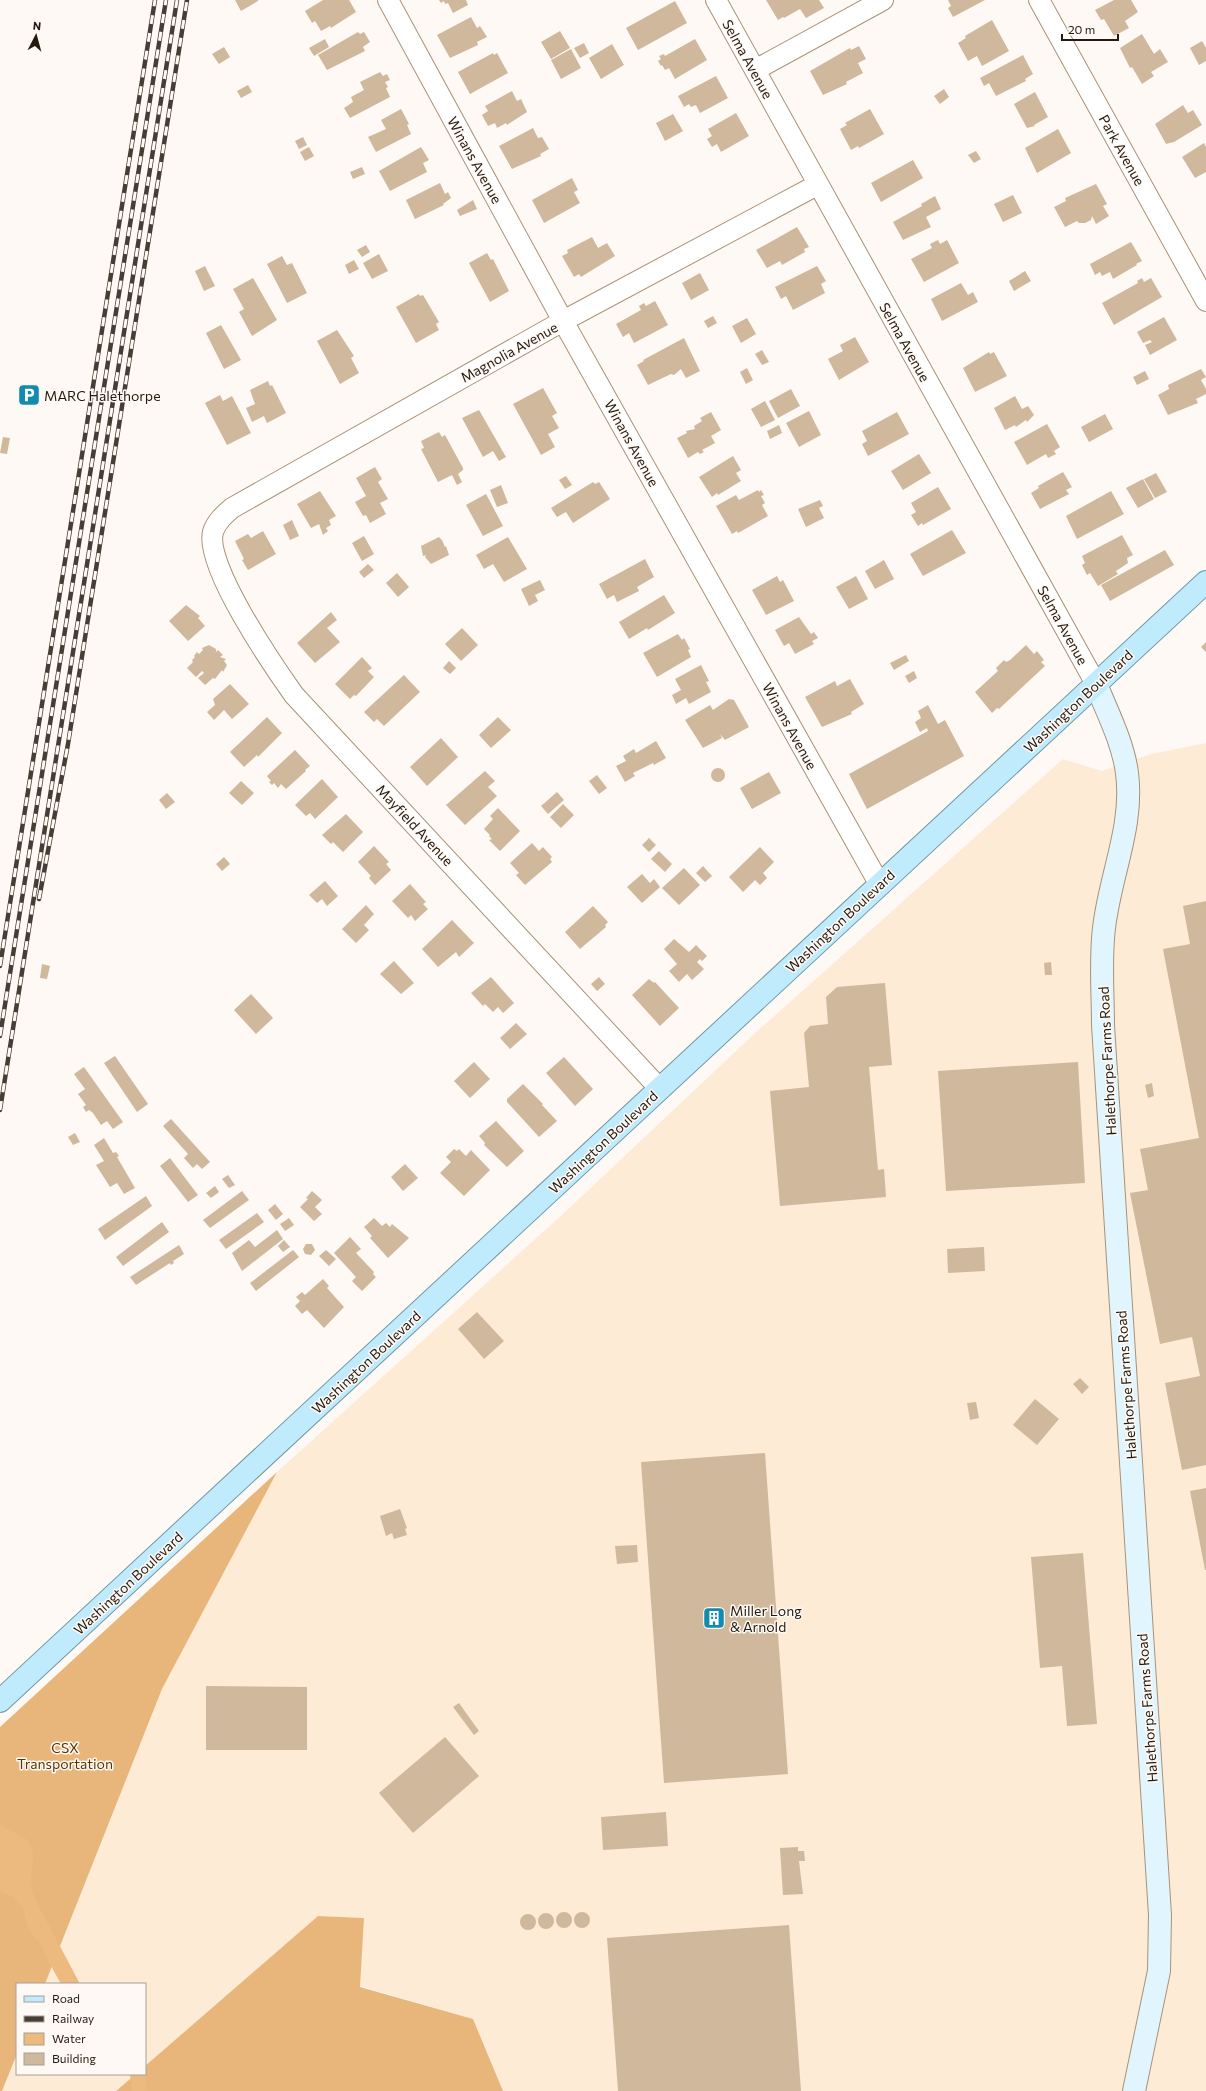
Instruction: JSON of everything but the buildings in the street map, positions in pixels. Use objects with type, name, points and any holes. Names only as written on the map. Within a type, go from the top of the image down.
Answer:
[{"type":"main road","name":"Washington Boulevard","points":[[0,1701],[1206,582]]},
{"type":"street","name":"Winans Avenue","points":[[388,0],[564,322],[880,885]]},
{"type":"street","name":"Selma Avenue","points":[[716,0],[817,185],[1096,684]]},
{"type":"street","points":[[755,70],[883,0]]},
{"type":"street","name":"Park Avenue","points":[[1039,0],[1206,301]]},
{"type":"street","name":"Magnolia Avenue","points":[[213,533],[219,520],[232,508],[564,322],[817,185]]},
{"type":"street","name":"Mayfield Avenue","points":[[213,533],[215,552],[239,608],[294,695],[660,1089]]},
{"type":"street","name":"Halethorpe Farms Road","points":[[1096,684],[1119,743],[1127,771],[1129,798],[1127,825],[1111,890],[1104,929],[1103,1025],[1160,1915],[1159,1971],[1134,2091]]},
{"type":"shaded area","points":[[1206,743],[1206,2091],[503,2091],[473,2019],[360,1986],[364,1918],[318,1916],[146,2065],[146,1983],[45,1983],[162,1689],[277,1472],[563,1214],[754,1034],[1063,759],[1102,771],[1151,754]]},
{"type":"shaded area","points":[[16,2056],[16,2075],[135,2075],[116,2091],[2,2091]]},
{"type":"green space","name":"CSX Transportation","points":[[277,1472],[162,1689],[45,1983],[16,1983],[16,2056],[2,2091],[0,2091],[0,1727]]},
{"type":"green space","points":[[318,1916],[364,1918],[360,1987],[473,2019],[503,2091],[116,2091],[135,2075],[146,2075],[146,2065]]},
{"type":"water","points":[[0,1823],[5,1828],[26,1839],[32,1848],[33,1863],[31,1881],[35,1899],[79,1983],[60,1983],[44,1953],[25,1911],[12,1896],[2,1893],[0,1890]]},
{"type":"water","points":[[130,2075],[146,2075],[147,2091],[132,2091]]},
{"type":"waterway","points":[[27,1912],[31,1928],[39,1938]]},
{"type":"railway","points":[[0,966],[155,0]]},
{"type":"railway","points":[[0,1036],[166,0]]},
{"type":"railway","points":[[0,1110],[177,0]]},
{"type":"railway","points":[[39,899],[68,744],[187,0]]},
{"type":"place","name":"MARC Halethorpe","points":[[29,395]]},
{"type":"place","name":"Miller Long & Arnold","points":[[714,1618]]}]
